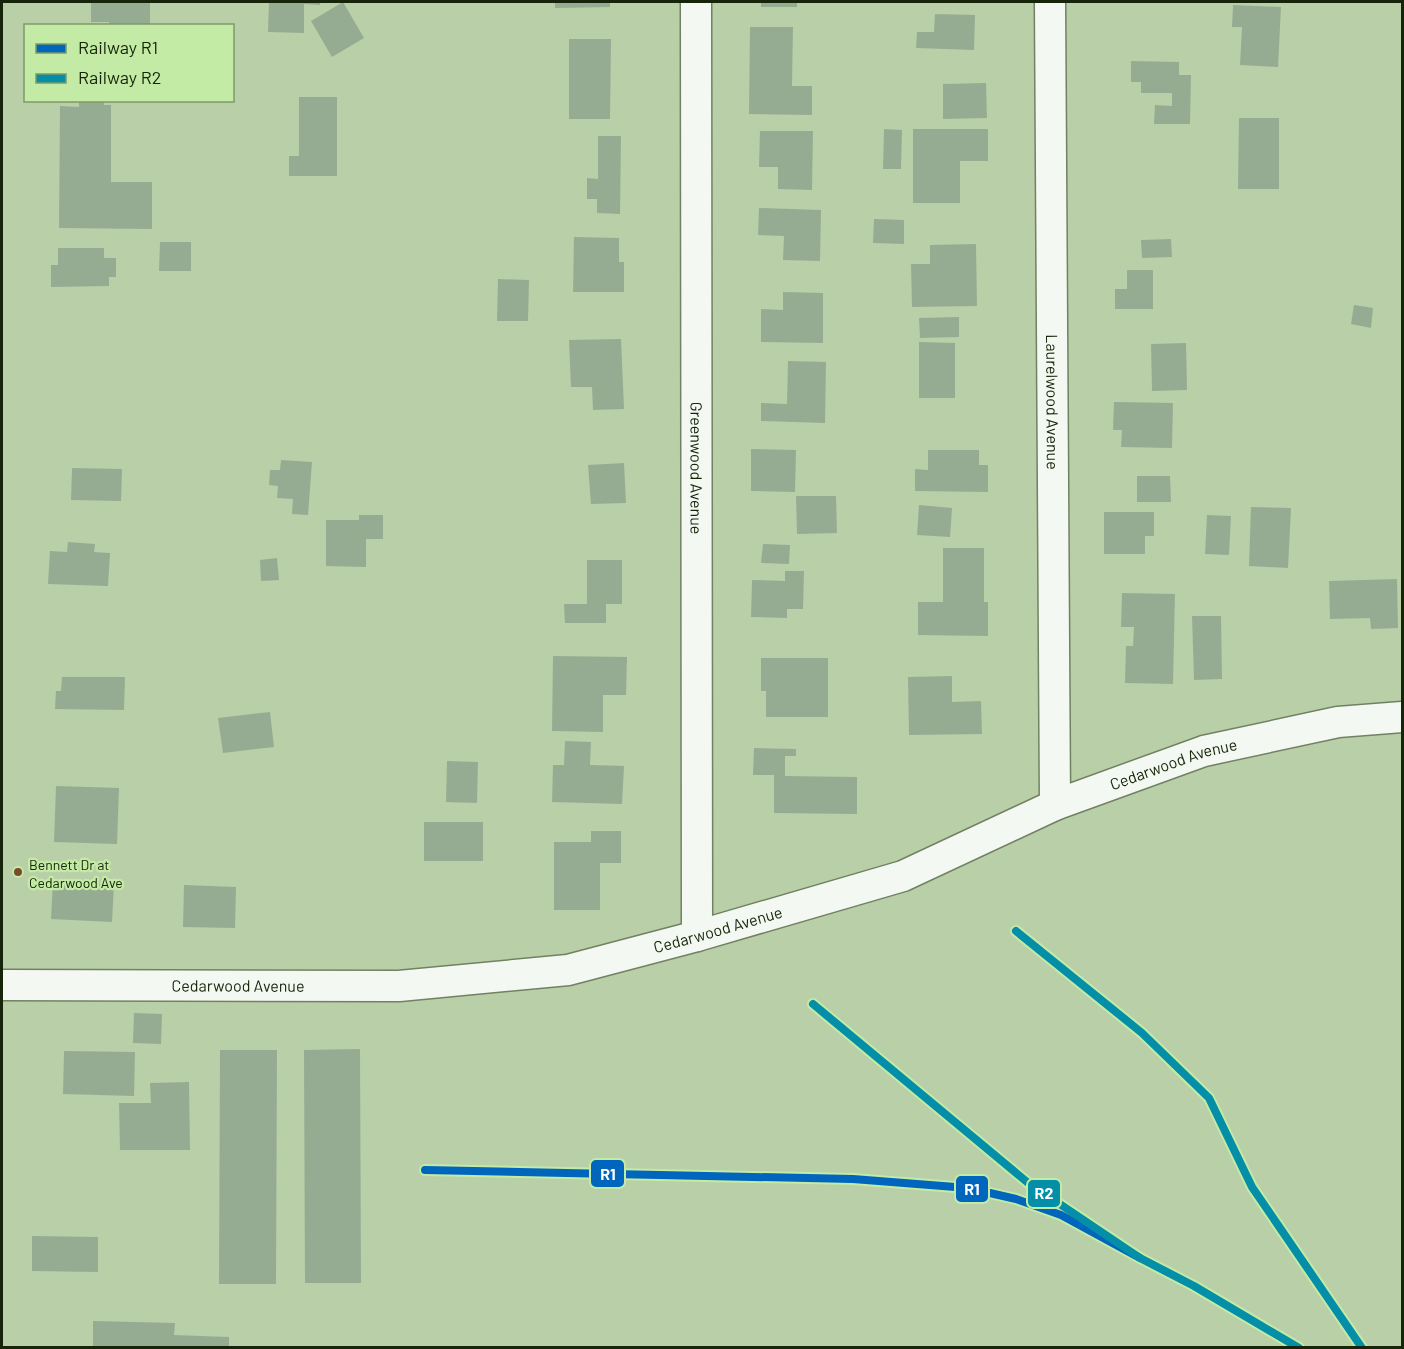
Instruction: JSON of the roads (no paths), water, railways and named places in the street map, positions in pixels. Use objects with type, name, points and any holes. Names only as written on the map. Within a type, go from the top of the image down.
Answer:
[{"type":"street","name":"Greenwood Avenue","points":[[696,2],[697,936]]},
{"type":"street","name":"Laurelwood Avenue","points":[[1050,2],[1055,805]]},
{"type":"street","name":"Cedarwood Avenue","points":[[2,985],[399,986],[568,970],[697,936],[903,876],[1055,805],[1204,750],[1338,722],[1402,717]]},
{"type":"rail line","name":"R2","points":[[1016,931],[1142,1033],[1209,1098],[1252,1187],[1362,1348]]},
{"type":"rail line","name":"R2","points":[[813,1004],[1027,1182],[1140,1258],[1194,1286],[1299,1348]]},
{"type":"rail line","name":"R1","points":[[425,1170],[853,1179],[968,1188],[1016,1199],[1061,1215],[1140,1258]]},
{"type":"place","name":"Bennett Dr at Cedarwood Ave","points":[[18,872]]}]
